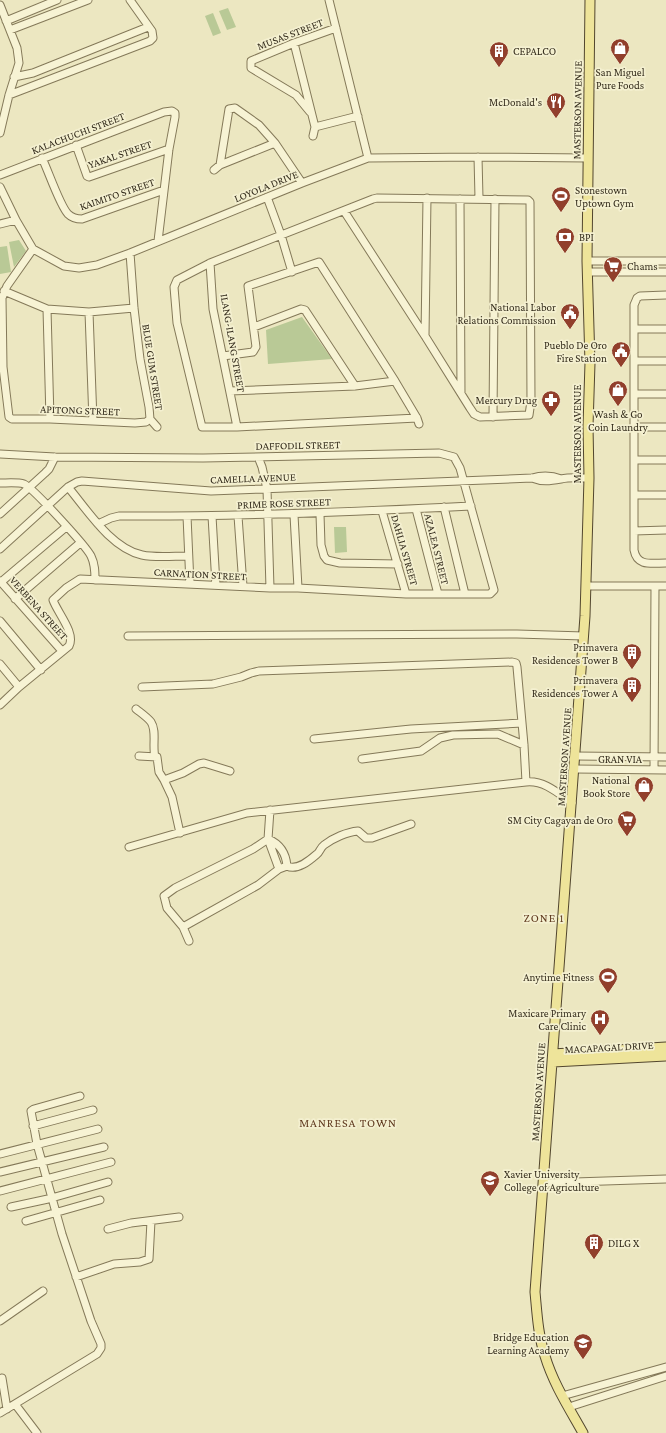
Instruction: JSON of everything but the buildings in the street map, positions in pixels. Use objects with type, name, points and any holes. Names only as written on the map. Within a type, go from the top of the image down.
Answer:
[{"type":"main road","name":"MASTERSON AVENUE","points":[[583,1433],[562,1396],[544,1355],[538,1327],[535,1292],[575,770],[587,586],[590,357],[587,261],[590,0]]},
{"type":"main road","name":"MACAPAGAL DRIVE","points":[[553,1058],[666,1047]]},
{"type":"main road","name":"MACAPAGAL DRIVE","points":[[553,1058],[666,1056]]},
{"type":"street","points":[[6,21],[57,0]]},
{"type":"street","points":[[10,30],[88,0]]},
{"type":"street","points":[[9,95],[150,41],[153,38],[152,30],[148,27],[130,0]]},
{"type":"street","points":[[329,0],[368,158]]},
{"type":"street","points":[[0,5],[10,30],[19,62],[0,133]]},
{"type":"street","points":[[14,77],[33,73],[148,27]]},
{"type":"street","name":"MUSAS STREET","points":[[310,112],[296,95],[251,68],[252,61],[294,43],[336,28]]},
{"type":"street","points":[[294,43],[310,112],[315,127],[313,136]]},
{"type":"street","points":[[220,165],[229,109],[234,108],[259,125],[275,143],[302,183]]},
{"type":"street","name":"KALACHUCHI STREET","points":[[0,175],[164,112],[172,111],[175,113],[175,117],[169,149]]},
{"type":"street","points":[[315,127],[358,116]]},
{"type":"street","points":[[214,170],[220,165],[275,143]]},
{"type":"street","name":"YAKAL STREET","points":[[76,145],[87,176],[89,177],[169,149]]},
{"type":"street","points":[[158,241],[169,149]]},
{"type":"street","points":[[478,157],[479,198]]},
{"type":"street","name":"KAIMITO STREET","points":[[42,158],[65,210],[71,217],[76,219],[82,219],[164,190]]},
{"type":"street","name":"LOYOLA DRIVE","points":[[0,187],[16,220],[33,249],[57,263],[72,268],[97,265],[130,253],[302,183],[368,158],[588,158]]},
{"type":"street","points":[[267,197],[281,235],[292,272]]},
{"type":"street","points":[[222,356],[253,352],[255,350],[254,327],[248,286],[292,272],[317,262],[321,263],[395,381],[418,421],[202,428],[177,323],[174,287],[176,280],[210,263],[375,198],[527,199],[530,202],[531,401],[529,415],[480,417],[474,414],[344,211]]},
{"type":"street","points":[[425,336],[427,198]]},
{"type":"street","points":[[460,199],[461,395]]},
{"type":"street","points":[[493,417],[495,199]]},
{"type":"street","points":[[0,224],[16,220]]},
{"type":"street","points":[[1,367],[2,298],[4,291],[33,249]]},
{"type":"street","name":"BLUE GUM STREET","points":[[130,253],[140,359],[150,419],[157,427]]},
{"type":"street","points":[[587,261],[666,261]]},
{"type":"street","name":"ILANG-ILANG STREET","points":[[210,263],[213,309],[237,427]]},
{"type":"street","points":[[588,272],[666,272]]},
{"type":"street","points":[[4,291],[47,309],[89,312],[134,308]]},
{"type":"street","points":[[666,295],[645,295],[637,298],[634,305],[634,550],[638,559],[647,563],[666,563]]},
{"type":"street","points":[[47,309],[50,419]]},
{"type":"street","points":[[254,327],[301,309],[305,310],[355,386]]},
{"type":"street","points":[[89,312],[94,421]]},
{"type":"street","points":[[634,329],[666,329]]},
{"type":"street","points":[[634,361],[666,361]]},
{"type":"street","name":"APITONG STREET","points":[[1,367],[9,417],[12,419],[50,419],[135,423],[146,422],[150,419]]},
{"type":"street","points":[[230,391],[355,386],[395,381]]},
{"type":"street","points":[[634,394],[666,394]]},
{"type":"street","points":[[634,427],[666,427]]},
{"type":"street","name":"DAFFODIL STREET","points":[[0,454],[55,457],[203,458],[446,454],[457,460],[465,482],[481,547],[494,588],[493,592]]},
{"type":"street","points":[[0,514],[49,469],[55,457]]},
{"type":"street","points":[[258,457],[262,467],[266,489],[270,588]]},
{"type":"street","points":[[634,460],[666,460]]},
{"type":"street","name":"CAMELLA AVENUE","points":[[0,549],[68,487],[82,481],[211,490],[465,482],[532,478],[540,476],[554,476],[561,479],[589,478]]},
{"type":"street","points":[[0,482],[24,484],[48,506],[92,557],[95,569],[95,580]]},
{"type":"street","points":[[68,487],[114,542],[133,553],[143,556],[188,556]]},
{"type":"street","points":[[634,495],[666,495]]},
{"type":"street","name":"PRIME ROSE STREET","points":[[98,524],[119,516],[294,515],[471,506]]},
{"type":"street","points":[[444,507],[465,594]]},
{"type":"street","name":"AZALEA STREET","points":[[416,509],[438,594]]},
{"type":"street","name":"DAHLIA STREET","points":[[382,511],[406,594]]},
{"type":"street","points":[[320,514],[321,546],[327,560],[340,563],[398,564]]},
{"type":"street","points":[[294,515],[298,588]]},
{"type":"street","points":[[187,516],[190,584]]},
{"type":"street","points":[[212,516],[216,585]]},
{"type":"street","points":[[238,516],[243,586]]},
{"type":"street","points":[[0,581],[66,527]]},
{"type":"street","points":[[634,531],[666,530]]},
{"type":"street","points":[[15,599],[80,543]]},
{"type":"street","name":"CARNATION STREET","points":[[0,705],[19,687],[69,646],[70,640],[66,623],[53,602],[54,599],[66,588],[78,580],[298,588],[406,594],[490,594],[493,592]]},
{"type":"street","name":"VERBENA STREET","points":[[0,581],[62,651]]},
{"type":"street","points":[[587,586],[666,586]]},
{"type":"street","points":[[654,770],[655,586]]},
{"type":"street","points":[[0,621],[41,670]]},
{"type":"street","points":[[128,636],[517,634],[584,636]]},
{"type":"street","points":[[142,687],[213,684],[241,677],[251,672],[259,671],[512,662],[516,663],[517,667],[526,782]]},
{"type":"street","points":[[0,664],[19,687]]},
{"type":"street","points":[[136,709],[151,722],[154,728],[153,746],[155,757],[158,759],[159,772],[172,797],[180,833]]},
{"type":"street","points":[[314,739],[411,729],[522,723]]},
{"type":"street","points":[[362,759],[420,751],[440,738],[453,735],[498,734],[524,745]]},
{"type":"street","points":[[139,756],[155,757]]},
{"type":"street","name":"GRAN VIA","points":[[576,756],[666,757]]},
{"type":"street","points":[[164,780],[204,763],[230,771]]},
{"type":"street","name":"GRAN VIA","points":[[575,770],[666,770]]},
{"type":"street","points":[[129,847],[247,813],[526,782],[535,782],[546,785],[572,803]]},
{"type":"street","points":[[270,810],[268,839],[279,870]]},
{"type":"street","points":[[183,927],[258,885],[279,870],[287,866],[293,868],[300,866],[318,854],[320,848],[326,843],[358,831],[366,838],[374,838],[411,824]]},
{"type":"street","points":[[268,839],[275,843],[283,852],[287,866]]},
{"type":"street","points":[[188,941],[183,927],[167,908],[164,898],[166,894],[252,849],[268,839]]},
{"type":"street","points":[[2,1378],[3,1411],[100,1351],[101,1344],[91,1321],[56,1213],[37,1144],[31,1111],[80,1096]]},
{"type":"street","points":[[33,1126],[93,1110]]},
{"type":"street","points":[[0,1154],[98,1129]]},
{"type":"street","points":[[0,1172],[104,1147]]},
{"type":"street","points":[[0,1191],[111,1162]]},
{"type":"street","points":[[544,1183],[666,1178]]},
{"type":"street","points":[[11,1207],[108,1182]]},
{"type":"street","points":[[26,1221],[100,1200]]},
{"type":"street","points":[[108,1229],[131,1223],[179,1217]]},
{"type":"street","points":[[76,1277],[114,1264],[140,1262],[149,1259],[151,1221]]},
{"type":"street","points":[[0,1321],[43,1292]]},
{"type":"street","points":[[562,1396],[666,1367]]},
{"type":"street","points":[[569,1407],[666,1376]]},
{"type":"street","points":[[622,1379],[626,1389]]},
{"type":"street","points":[[15,1404],[37,1433]]},
{"type":"green space","points":[[228,8],[236,27],[227,30],[219,11]]},
{"type":"green space","points":[[213,13],[221,33],[213,36],[205,16]]},
{"type":"green space","points":[[19,240],[26,251],[14,267],[9,242]]},
{"type":"green space","points":[[7,246],[11,272],[0,274],[0,247]]},
{"type":"green space","points":[[302,317],[332,359],[268,364],[266,330]]},
{"type":"green space","points":[[334,527],[346,527],[347,552],[335,553]]},
{"type":"place","name":"San Miguel Pure Foods","points":[[620,65]]},
{"type":"place","name":"CEPALCO","points":[[499,68]]},
{"type":"place","name":"McDonald's","points":[[556,119]]},
{"type":"place","name":"Stonestown Uptown Gym","points":[[561,213]]},
{"type":"place","name":"BPI","points":[[565,254]]},
{"type":"place","name":"Chams","points":[[613,283]]},
{"type":"place","name":"National Labor Relations Commission","points":[[570,330]]},
{"type":"place","name":"Pueblo De Oro Fire Station","points":[[621,368]]},
{"type":"place","name":"Wash & Go Coin Laundry","points":[[618,407]]},
{"type":"place","name":"Mercury Drug","points":[[551,417]]},
{"type":"place","name":"Primavera Residences Tower B","points":[[632,670]]},
{"type":"place","name":"Primavera Residences Tower A","points":[[632,703]]},
{"type":"place","name":"National Book Store","points":[[644,803]]},
{"type":"place","name":"SM City Cagayan de Oro","points":[[627,837]]},
{"type":"place","name":"Anytime Fitness","points":[[608,994]]},
{"type":"place","name":"Maxicare Primary Care Clinic","points":[[600,1036]]},
{"type":"place","name":"Xavier University College of Agriculture","points":[[490,1197]]},
{"type":"place","name":"DILG X","points":[[594,1260]]},
{"type":"place","name":"Bridge Education Learning Academy","points":[[583,1360]]},
{"type":"district","name":"ZONE 1","points":[[544,918]]},
{"type":"district","name":"MANRESA TOWN","points":[[348,1123]]}]
